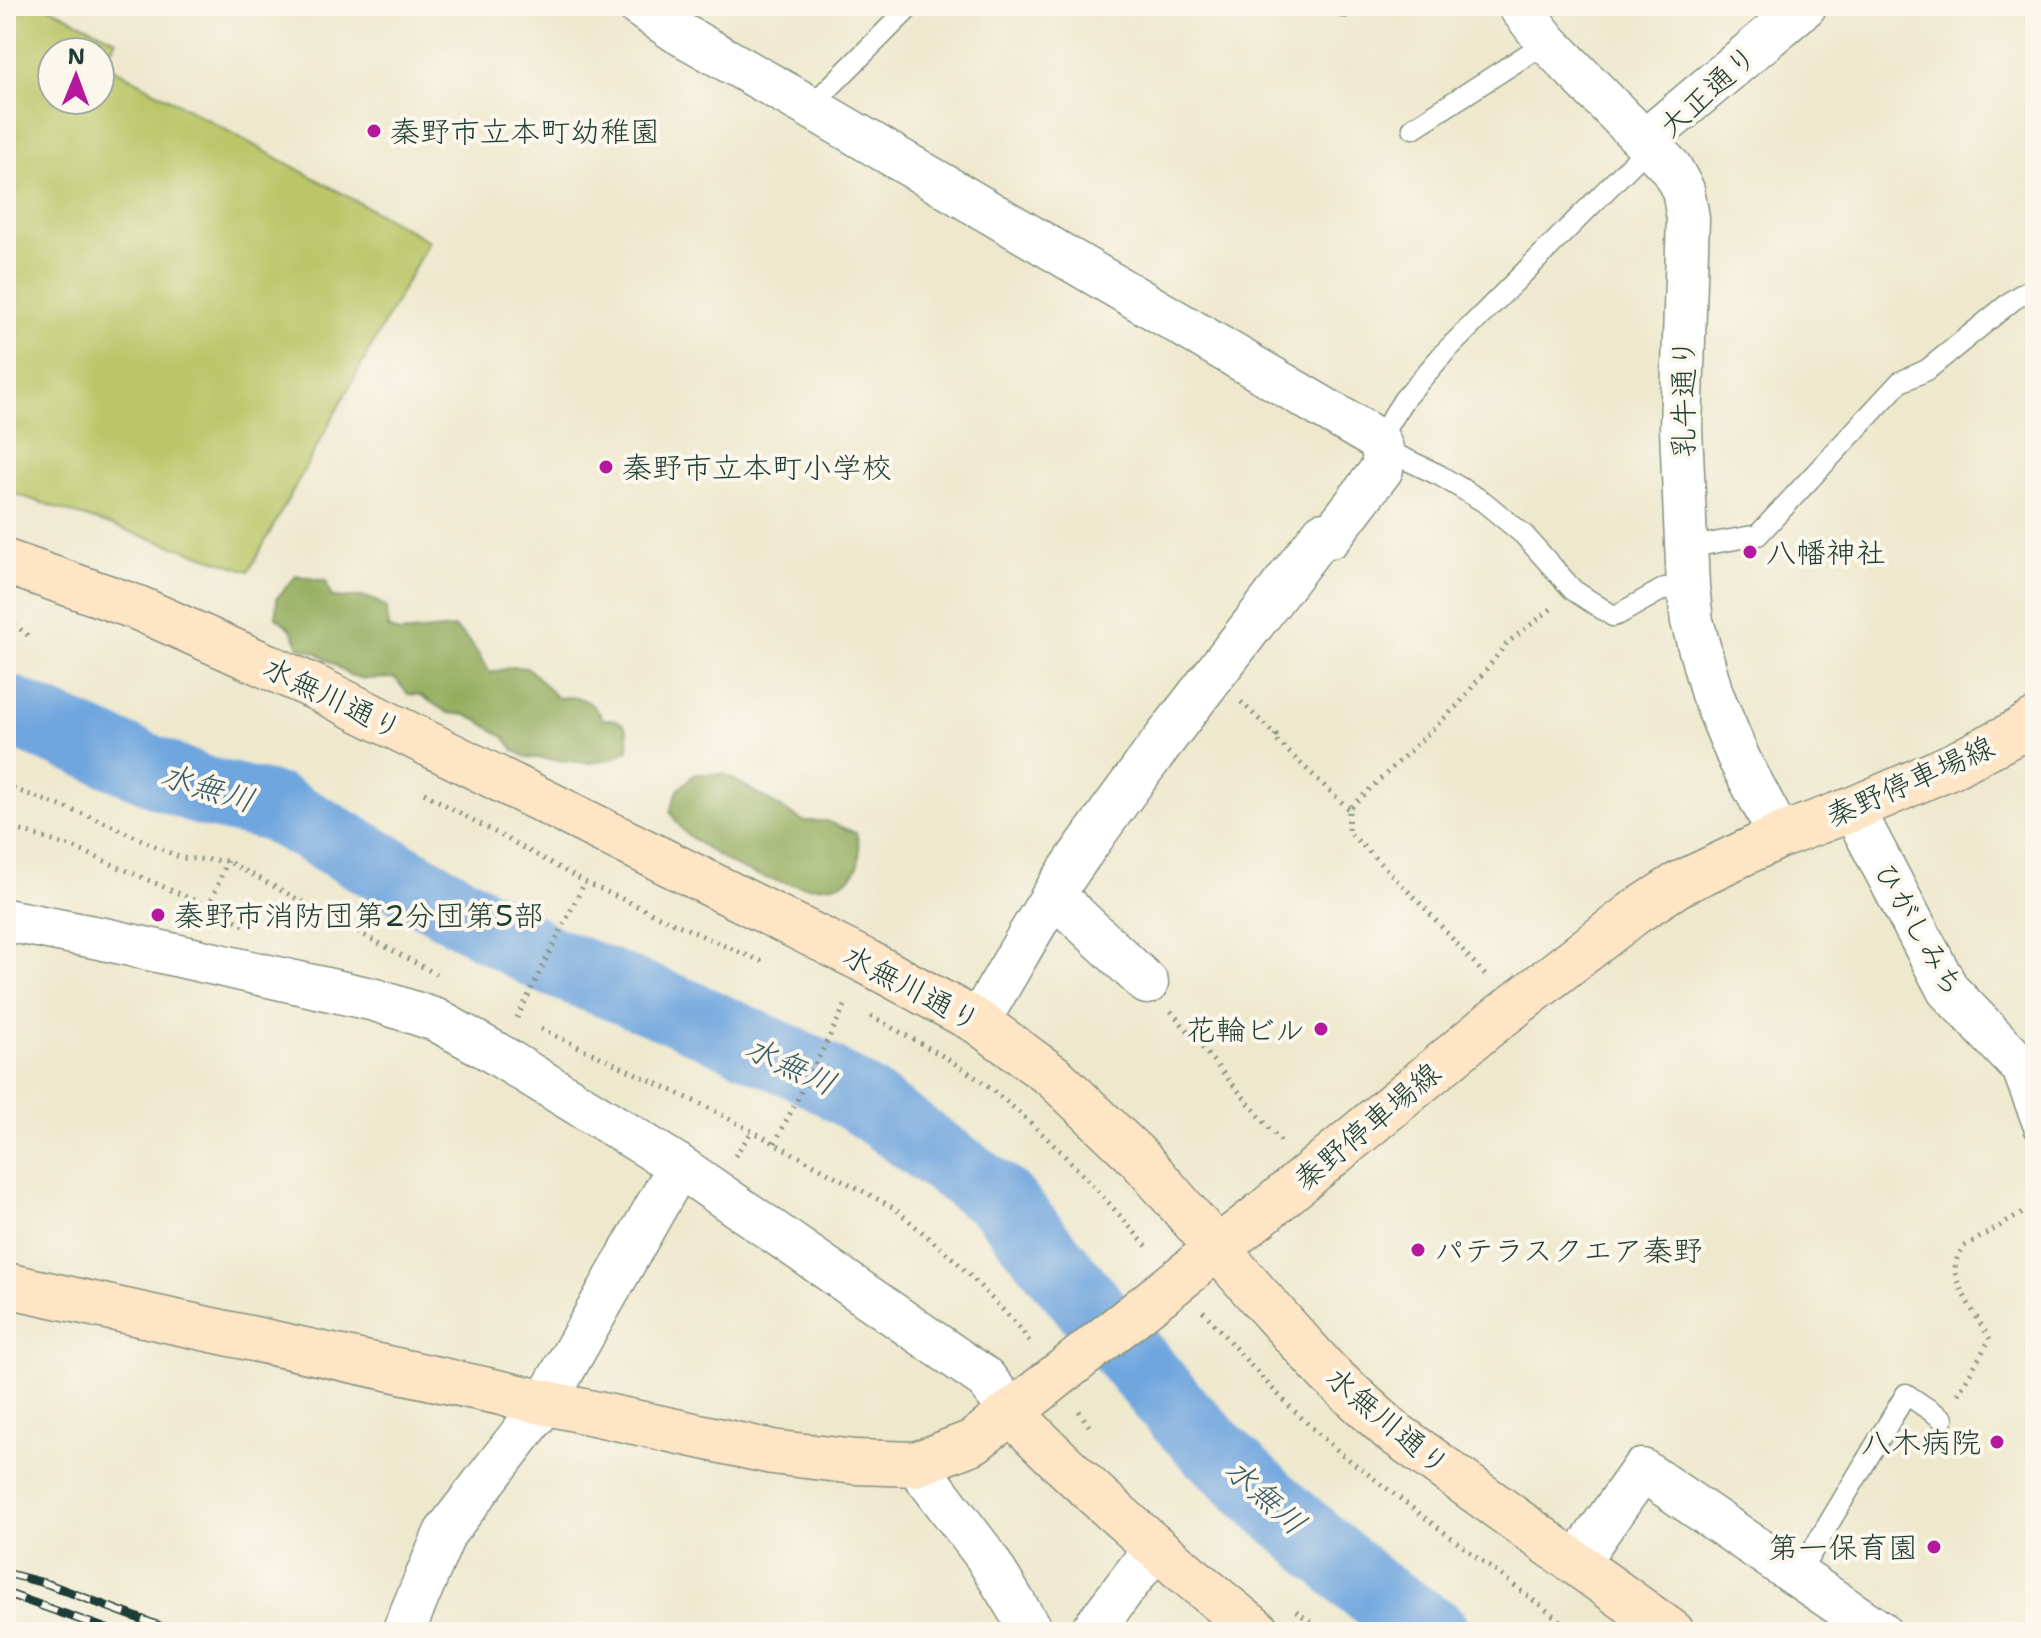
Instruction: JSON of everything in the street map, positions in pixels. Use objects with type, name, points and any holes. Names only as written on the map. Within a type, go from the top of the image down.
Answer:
[{"type":"street","points":[[639,6],[679,33],[810,107],[1380,444],[1384,459],[1382,469],[1330,537],[1323,533],[1079,856],[978,1022]]},
{"type":"street","name":"乳牛通り","points":[[1519,6],[1547,42],[1671,168],[1683,190],[1688,218],[1681,429],[1692,621],[1712,694],[1739,759],[1780,836]]},
{"type":"street","name":"大正通り","points":[[1649,147],[1660,128],[1805,6]]},
{"type":"street","name":"水無川通り","points":[[6,562],[138,608],[314,687],[867,962],[978,1022],[1054,1077],[1140,1159],[1204,1259],[1255,1292],[1328,1373],[1392,1431],[1672,1632]]},
{"type":"street","name":"秦野停車場線","points":[[916,1464],[973,1442],[1204,1259],[1488,1026],[1634,913],[1677,885],[1780,836],[1853,809],[1954,765],[2035,721]]},
{"type":"street","name":"ひがしみち","points":[[1853,809],[1948,990],[2026,1064]]},
{"type":"street","points":[[1054,895],[1147,983]]},
{"type":"street","points":[[6,920],[375,1000],[436,1020],[492,1051],[679,1166],[1022,1404],[1055,1458],[1155,1548],[1258,1632]]},
{"type":"street","points":[[403,1632],[445,1533],[545,1403],[679,1166]]},
{"type":"street","points":[[6,1285],[772,1452],[855,1462],[916,1464],[985,1555],[1032,1632]]},
{"type":"street","points":[[1576,1564],[1642,1470],[1880,1632]]},
{"type":"street","points":[[1091,1632],[1155,1548]]},
{"type":"lane","points":[[810,107],[911,6]]},
{"type":"lane","points":[[1413,128],[1547,42]]},
{"type":"lane","points":[[1649,147],[1444,353],[1404,399],[1380,444],[1484,502],[1524,535],[1573,590],[1613,616],[1665,588],[1687,568],[1758,535],[1900,382],[1927,370],[2013,300],[2035,286]]},
{"type":"lane","points":[[2026,1064],[2015,1078],[2035,1130]]},
{"type":"lane","points":[[1798,1575],[1906,1394],[1943,1419]]},
{"type":"path","points":[[1493,984],[1423,906],[1348,831],[1349,809],[1459,704],[1507,643],[1573,590]]},
{"type":"path","points":[[6,622],[31,638]]},
{"type":"path","points":[[1214,676],[1349,809]]},
{"type":"path","points":[[6,786],[99,820],[181,858],[227,861],[248,871]]},
{"type":"path","points":[[412,786],[585,882],[777,967]]},
{"type":"path","points":[[6,826],[75,848],[221,912]]},
{"type":"path","points":[[209,907],[227,861]]},
{"type":"path","points":[[517,1018],[585,882]]},
{"type":"path","points":[[775,1143],[847,1002]]},
{"type":"path","points":[[860,1010],[982,1082],[1034,1126],[1088,1179]]},
{"type":"path","points":[[1178,1018],[1288,1151]]},
{"type":"path","points":[[706,1107],[752,1131],[734,1159]]},
{"type":"path","points":[[1943,1419],[1990,1339],[1960,1286],[1955,1274],[1956,1259],[1963,1247],[2035,1206]]},
{"type":"green space","points":[[6,6],[46,6],[108,36],[36,36],[36,116],[116,116],[116,70],[429,241],[249,571],[6,491]]},
{"type":"green space","points":[[296,576],[326,581],[331,596],[364,597],[377,602],[387,608],[388,628],[399,633],[455,628],[471,643],[490,673],[512,667],[528,668],[557,698],[584,700],[603,719],[622,723],[627,731],[628,750],[614,758],[590,763],[526,757],[515,751],[504,737],[479,721],[466,715],[448,713],[420,695],[408,694],[395,678],[364,679],[350,675],[317,653],[299,647],[291,629],[276,617],[277,598]]},
{"type":"green space","points":[[695,774],[725,774],[803,821],[826,821],[856,833],[859,857],[854,873],[842,882],[805,886],[764,877],[718,855],[686,834],[670,812],[678,790]]},
{"type":"waterway","name":"水無川","points":[[6,709],[202,791],[276,808],[546,959],[683,1013],[812,1071],[868,1104],[1002,1201],[1177,1412],[1215,1451],[1371,1590],[1434,1632]]},
{"type":"railway","points":[[6,1573],[48,1584],[175,1632]]},
{"type":"railway","points":[[6,1593],[115,1632]]},
{"type":"place","name":"秦野市立本町幼稚園","points":[[374,131]]},
{"type":"place","name":"秦野市立本町小学校","points":[[606,467]]},
{"type":"place","name":"八幡神社","points":[[1750,552]]},
{"type":"place","name":"秦野市消防団第2分団第5部","points":[[158,915]]},
{"type":"place","name":"花輪ビル","points":[[1321,1029]]},
{"type":"place","name":"パテラスクエア秦野","points":[[1418,1250]]},
{"type":"place","name":"八木病院","points":[[1997,1442]]},
{"type":"place","name":"第一保育園","points":[[1934,1547]]}]
